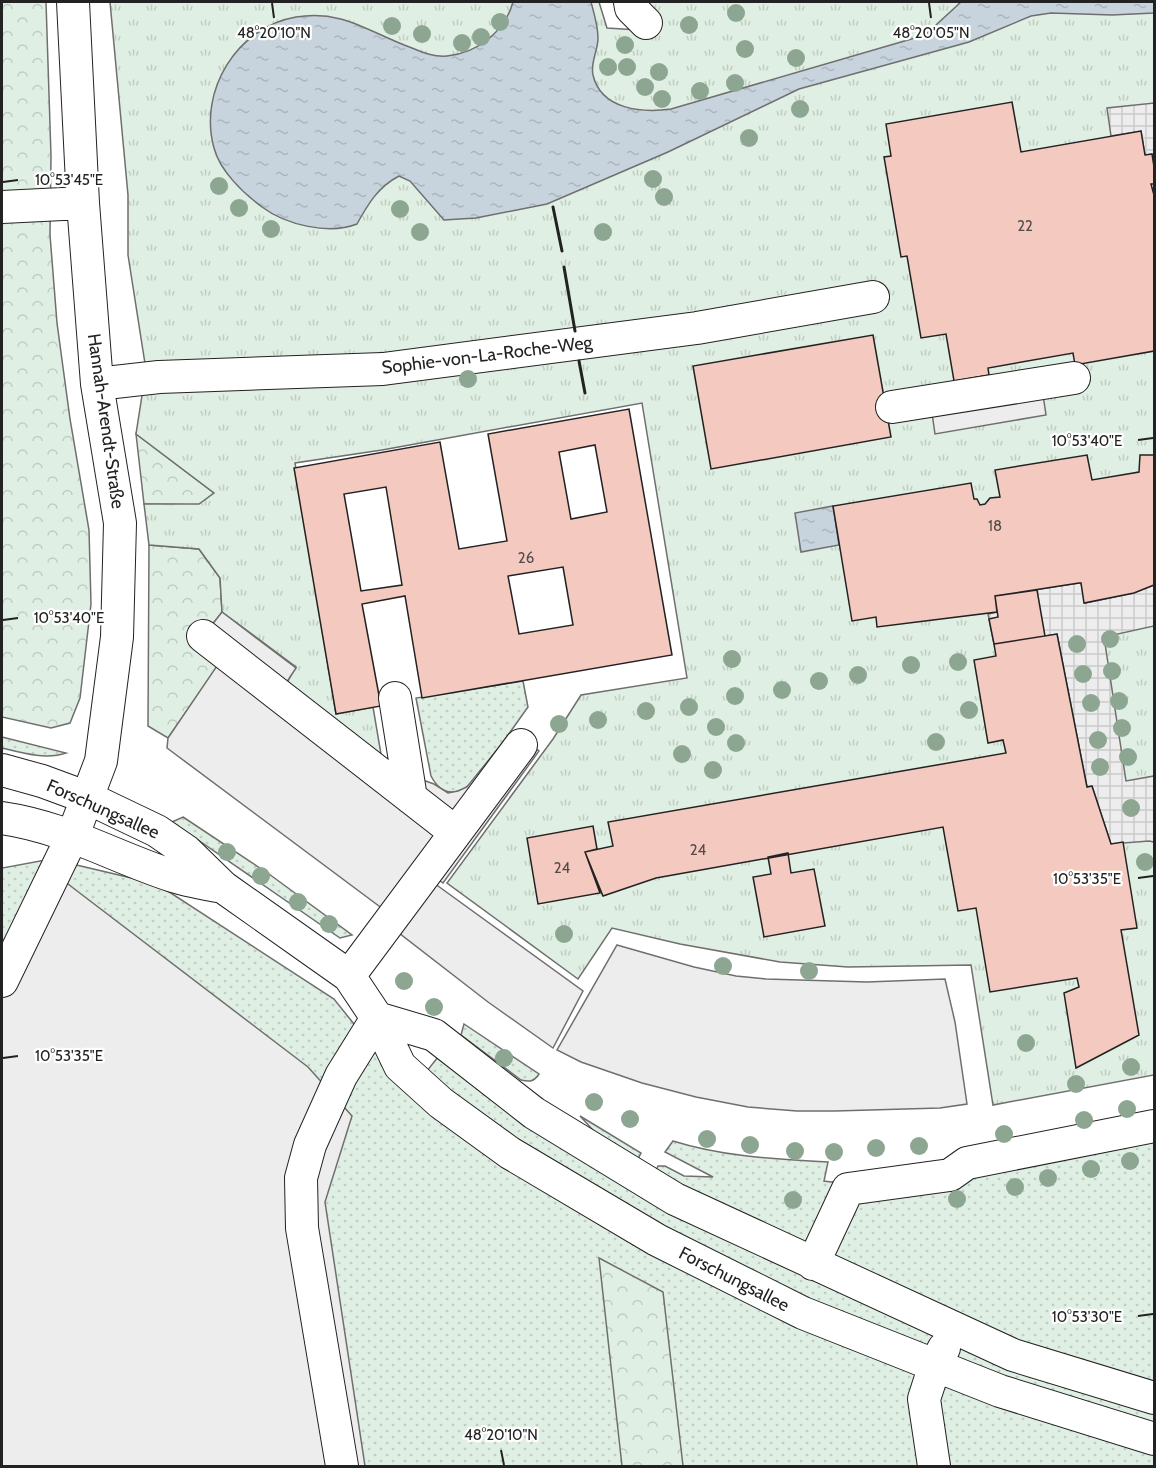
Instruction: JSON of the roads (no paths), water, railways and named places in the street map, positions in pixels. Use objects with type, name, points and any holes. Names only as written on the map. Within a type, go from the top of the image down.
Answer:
[{"type":"street","name":"Hannah-Arendt-Straße","points":[[2,981],[73,836],[101,761],[117,637],[120,523],[97,384],[83,202],[73,2]]},
{"type":"street","points":[[2,207],[83,202]]},
{"type":"street","name":"Sophie-von-La-Roche-Weg","points":[[97,384],[159,377],[383,369],[697,328],[873,297]]},
{"type":"street","points":[[892,407],[1074,378]]},
{"type":"street","points":[[203,636],[455,832]]},
{"type":"street","points":[[395,698],[411,798]]},
{"type":"street","points":[[349,975],[521,745]]},
{"type":"street","name":"Forschungsallee","points":[[2,771],[42,781],[88,798],[157,831],[186,850],[223,887],[349,975],[377,1018],[400,1066],[441,1103],[510,1154],[657,1240],[803,1313],[1000,1391],[1155,1439]]},
{"type":"street","name":"Forschungsallee","points":[[2,818],[30,822],[73,836],[175,877],[223,887]]},
{"type":"street","points":[[342,1467],[302,1228],[301,1178],[310,1145],[341,1076],[377,1018],[434,1035],[534,1113],[675,1199],[1013,1355],[1155,1398]]},
{"type":"street","points":[[813,1264],[848,1189],[950,1175],[967,1163],[1155,1126]]},
{"type":"street","points":[[934,1467],[924,1399],[935,1365],[954,1328]]},
{"type":"water","points":[[513,2],[591,2],[598,33],[592,70],[598,87],[605,96],[624,107],[648,110],[671,109],[925,35],[961,2],[1154,2],[1154,13],[1112,15],[1051,13],[1031,16],[969,42],[799,89],[668,152],[547,204],[476,218],[444,220],[410,181],[399,176],[379,191],[357,224],[334,229],[308,226],[283,219],[262,207],[240,188],[221,165],[214,148],[211,126],[212,105],[217,84],[227,65],[240,48],[256,34],[275,23],[296,17],[328,16],[356,24],[425,53],[447,56],[469,50],[489,39],[504,22]]},
{"type":"water","points":[[833,506],[839,545],[801,552],[795,513]]}]
